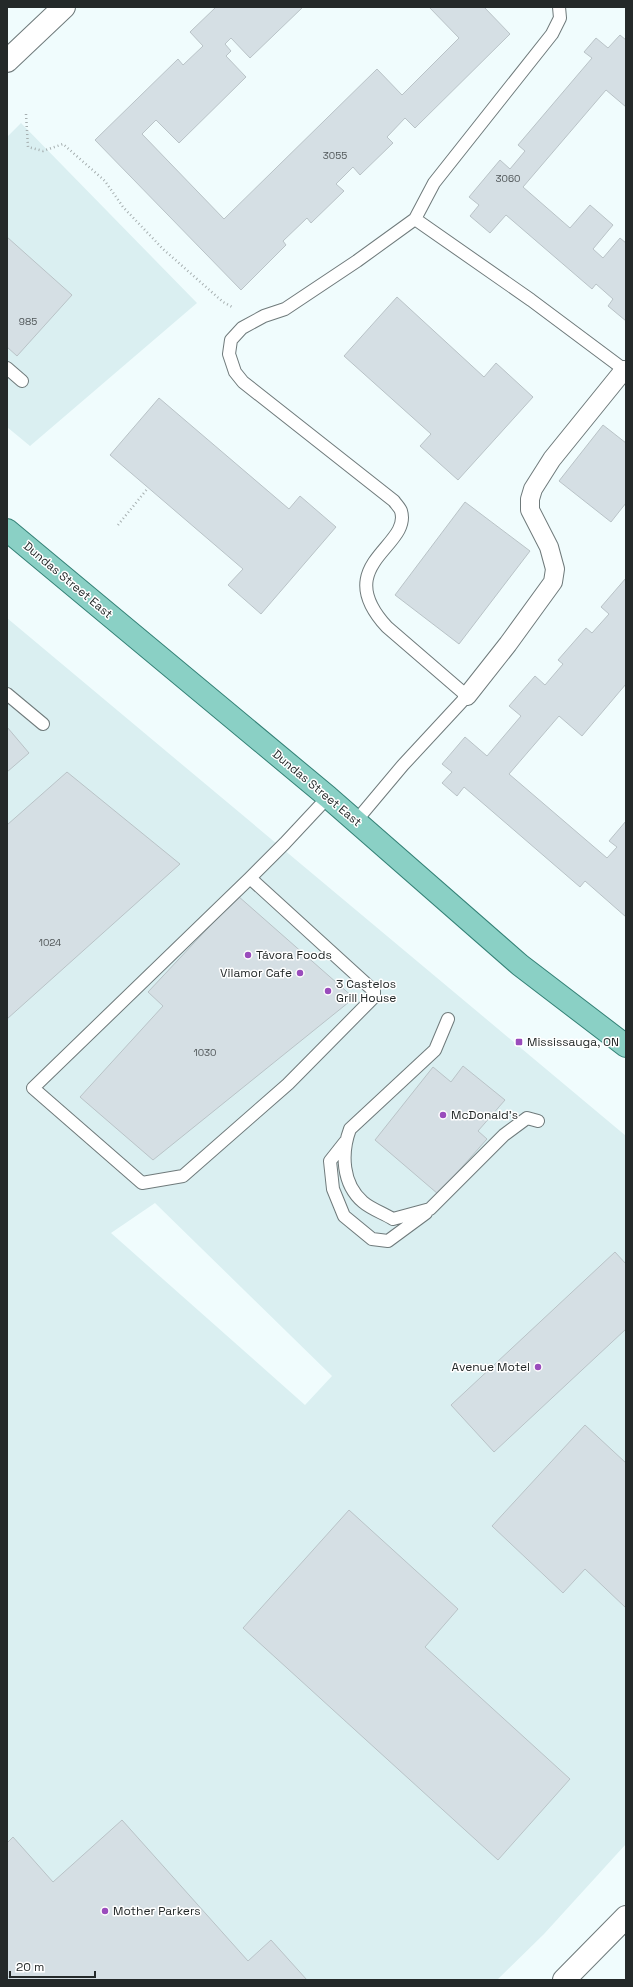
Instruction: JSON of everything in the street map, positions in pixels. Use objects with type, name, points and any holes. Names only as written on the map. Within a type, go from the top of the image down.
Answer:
[{"type":"main road","name":"Dundas Street East","points":[[7,530],[328,797],[520,965],[626,1046]]},
{"type":"street","points":[[7,62],[64,7]]},
{"type":"street","points":[[467,696],[508,644],[553,582],[555,569],[549,547],[530,510],[530,499],[534,489],[552,459],[625,371]]},
{"type":"street","points":[[564,1980],[626,1917]]},
{"type":"lane","points":[[356,821],[403,765],[467,696],[387,626],[375,614],[367,597],[368,570],[396,534],[402,523],[401,511],[394,501],[243,382],[235,372],[229,354],[231,340],[242,328],[285,309],[357,261],[415,219],[434,183],[552,34],[560,18],[559,7]]},
{"type":"lane","points":[[415,219],[531,300],[625,371]]},
{"type":"lane","points":[[7,368],[22,381]]},
{"type":"lane","points":[[7,694],[43,724]]},
{"type":"lane","points":[[250,878],[374,990],[374,997],[288,1084],[183,1176],[142,1183],[33,1088],[286,843],[328,797]]},
{"type":"lane","points":[[448,1019],[435,1050],[350,1129],[345,1142],[330,1161],[333,1189],[344,1216],[372,1239],[388,1241],[430,1209],[504,1135],[527,1118],[538,1121]]},
{"type":"lane","points":[[345,1142],[345,1164],[348,1181],[362,1202],[392,1219],[430,1209]]},
{"type":"path","points":[[26,114],[28,147],[43,151],[63,144],[105,181],[123,208],[163,249],[222,302],[256,321]]},
{"type":"path","points":[[118,525],[148,488]]},
{"type":"shaded area","points":[[21,123],[197,303],[30,446],[7,427],[7,137]]},
{"type":"shaded area","points":[[7,618],[626,1136],[626,1844],[544,1934],[497,1980],[7,1980]],"holes":[[[155,1203],[332,1376],[305,1405],[111,1233]]]},
{"type":"building","points":[[216,7],[303,7],[250,58],[231,38],[225,44],[231,51],[226,56],[246,77],[179,143],[156,120],[142,134],[224,219],[377,69],[402,95],[459,38],[429,7],[484,7],[510,34],[415,128],[405,118],[387,137],[393,143],[360,175],[353,167],[336,184],[344,191],[311,223],[307,218],[283,241],[286,245],[241,290],[95,140],[178,59],[183,65],[203,46],[190,32]]},
{"type":"building","points":[[620,35],[626,40],[626,107],[606,90],[523,187],[570,228],[590,205],[613,225],[593,249],[603,258],[620,238],[626,243],[626,321],[608,306],[613,299],[596,284],[592,289],[506,215],[490,233],[470,216],[479,205],[469,197],[500,160],[510,169],[525,151],[518,145],[592,58],[584,52],[596,38],[608,48]]},
{"type":"building","points":[[7,237],[72,295],[17,356],[7,347]]},
{"type":"building","points":[[397,297],[484,377],[496,363],[533,397],[458,480],[420,446],[431,434],[344,356]]},
{"type":"building","points":[[159,398],[289,509],[300,496],[336,527],[261,614],[228,585],[243,569],[110,455]]},
{"type":"building","points":[[603,425],[626,443],[626,503],[611,522],[559,481]]},
{"type":"building","points":[[465,502],[530,551],[459,644],[395,595]]},
{"type":"building","points":[[626,578],[626,684],[582,736],[559,716],[509,774],[607,858],[617,847],[609,841],[626,821],[626,917],[585,881],[580,887],[464,787],[457,796],[442,783],[452,772],[442,764],[465,737],[487,756],[521,716],[509,706],[535,676],[545,685],[563,664],[558,660],[586,628],[592,633],[609,614],[601,607]]},
{"type":"building","points":[[7,727],[29,753],[7,772]]},
{"type":"building","points":[[67,772],[180,864],[7,1019],[7,825]]},
{"type":"building","points":[[238,896],[354,998],[153,1160],[80,1097],[163,1006],[148,992]]},
{"type":"building","name":"McDonald's","points":[[463,1066],[505,1100],[478,1131],[487,1139],[438,1194],[375,1140],[433,1067],[451,1082]]},
{"type":"building","name":"Avenue Motel","points":[[615,1252],[626,1264],[626,1329],[494,1452],[451,1405]]},
{"type":"building","points":[[585,1425],[626,1463],[626,1608],[585,1569],[563,1593],[492,1526]]},
{"type":"building","points":[[349,1510],[458,1609],[425,1647],[570,1779],[498,1860],[243,1628]]},
{"type":"building","name":"Mother Parkers","points":[[122,1820],[248,1961],[271,1940],[307,1980],[11,1980],[7,1975],[7,1843],[13,1837],[53,1882]]},
{"type":"place","name":"Távora Foods","points":[[248,955]]},
{"type":"place","name":"Vilamor Cafe","points":[[300,973]]},
{"type":"place","name":"3 Castelos Grill House","points":[[328,991]]},
{"type":"place","name":"Mississauga, ON","points":[[519,1042]]},
{"type":"place","name":"McDonald's","points":[[443,1115]]},
{"type":"place","name":"Avenue Motel","points":[[538,1367]]},
{"type":"place","name":"Mother Parkers","points":[[105,1911]]}]
